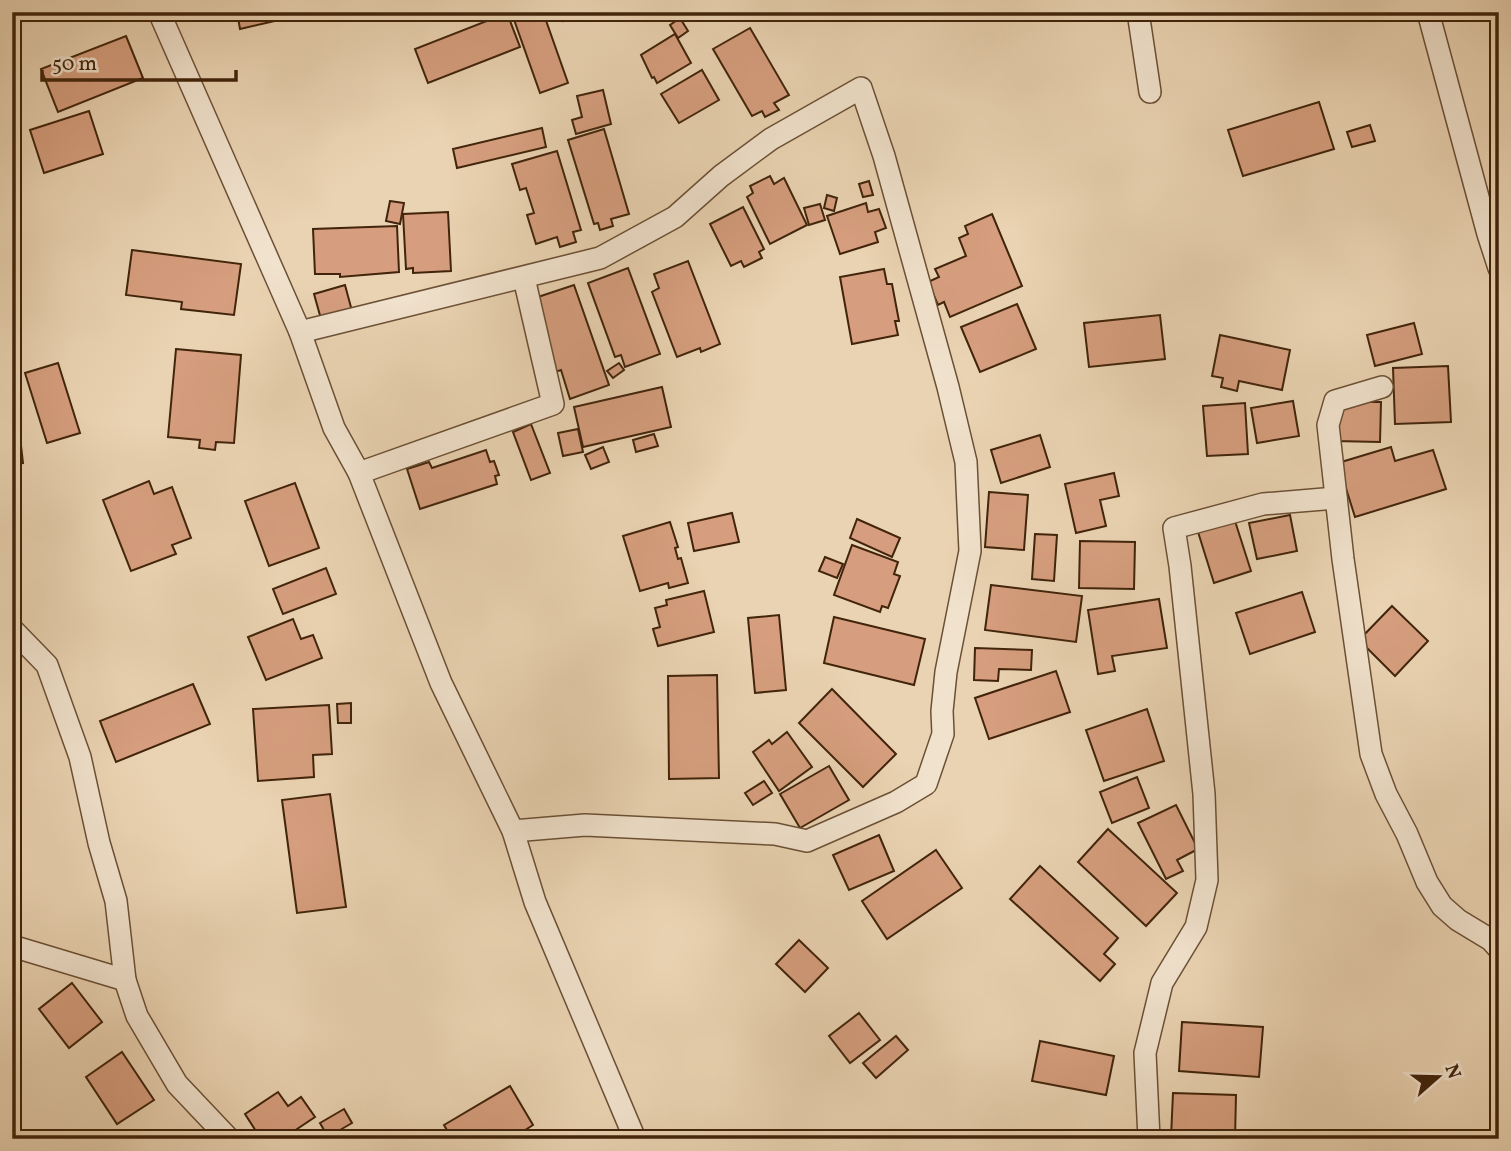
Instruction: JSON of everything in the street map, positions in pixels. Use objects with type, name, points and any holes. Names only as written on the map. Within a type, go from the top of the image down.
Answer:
[{"type":"street","points":[[159,12],[300,332],[334,428],[359,473],[441,683],[513,831],[535,902],[635,1139]]},
{"type":"street","points":[[1138,12],[1150,92]]},
{"type":"street","points":[[1428,12],[1499,268]]},
{"type":"street","points":[[300,332],[600,258],[675,217],[721,176],[771,139],[861,88],[884,156],[966,462],[970,551],[946,672],[942,711],[943,734],[926,784],[896,802],[807,841],[775,834],[585,825],[513,831]]},
{"type":"street","points":[[359,473],[553,404],[524,278]]},
{"type":"street","points":[[1382,387],[1335,401],[1328,425],[1371,754],[1386,794],[1407,834],[1427,882],[1442,906],[1458,920],[1491,940],[1499,949]]},
{"type":"street","points":[[1149,1139],[1145,1053],[1162,983],[1196,927],[1207,880],[1204,794],[1174,528],[1262,504],[1336,498]]},
{"type":"street","points":[[12,629],[47,665],[80,757],[99,843],[116,901],[125,980],[137,1016],[177,1084],[229,1139]]},
{"type":"street","points":[[12,946],[125,980]]},
{"type":"building","points":[[237,12],[300,12],[301,15],[240,29]]},
{"type":"building","points":[[543,12],[568,83],[540,93],[512,14]]},
{"type":"building","points":[[558,12],[577,12],[563,21]]},
{"type":"building","points":[[507,13],[520,47],[428,83],[415,49]]},
{"type":"building","points":[[680,18],[688,31],[678,38],[670,25]]},
{"type":"building","points":[[750,28],[789,95],[774,103],[779,110],[765,117],[762,111],[752,116],[713,49]]},
{"type":"building","points":[[675,34],[691,63],[657,83],[641,55]]},
{"type":"building","points":[[126,36],[143,78],[58,112],[41,69]]},
{"type":"building","points":[[702,70],[719,100],[679,123],[661,94]]},
{"type":"building","points":[[603,90],[611,124],[576,134],[572,120],[582,117],[577,96]]},
{"type":"building","points":[[1319,102],[1334,149],[1243,176],[1228,130]]},
{"type":"building","points":[[89,111],[103,154],[44,173],[30,130]]},
{"type":"building","points":[[1370,125],[1375,141],[1352,147],[1347,132]]},
{"type":"building","points":[[542,128],[546,147],[457,168],[453,149]]},
{"type":"building","points":[[604,129],[629,214],[611,219],[613,226],[600,230],[598,223],[594,224],[568,140]]},
{"type":"building","points":[[557,151],[581,230],[573,232],[576,242],[560,247],[557,237],[536,244],[527,215],[534,213],[526,188],[520,190],[512,164]]},
{"type":"building","points":[[770,176],[774,184],[784,178],[807,225],[770,244],[747,197],[753,193],[750,186]]},
{"type":"building","points":[[869,181],[873,195],[863,197],[859,184]]},
{"type":"building","points":[[827,195],[837,198],[834,211],[824,208]]},
{"type":"building","points":[[390,201],[404,203],[400,224],[386,221]]},
{"type":"building","points":[[866,203],[868,212],[879,209],[886,228],[875,232],[878,242],[840,254],[827,216]]},
{"type":"building","points":[[820,204],[825,220],[809,225],[804,208]]},
{"type":"building","points":[[743,207],[764,249],[759,252],[762,258],[744,267],[741,261],[731,266],[710,224]]},
{"type":"building","points":[[448,212],[451,271],[413,273],[413,268],[406,269],[403,214]]},
{"type":"building","points":[[992,214],[1022,286],[950,317],[944,302],[938,305],[928,282],[939,277],[935,269],[966,256],[959,238],[968,234],[965,226]]},
{"type":"building","points":[[397,226],[399,272],[340,277],[340,274],[315,274],[313,229]]},
{"type":"building","points":[[132,250],[241,264],[234,315],[181,309],[182,302],[126,295]]},
{"type":"building","points":[[688,261],[720,344],[701,352],[700,348],[677,357],[652,292],[659,288],[654,274]]},
{"type":"building","points":[[628,268],[660,354],[625,367],[621,355],[615,357],[588,283]]},
{"type":"building","points":[[884,269],[887,284],[892,284],[899,321],[895,321],[898,335],[852,344],[840,277]]},
{"type":"building","points":[[345,285],[352,311],[321,319],[314,294]]},
{"type":"building","points":[[574,285],[609,385],[570,399],[561,370],[555,372],[535,298]]},
{"type":"building","points":[[1017,304],[1036,349],[980,372],[961,327]]},
{"type":"building","points":[[1160,315],[1165,359],[1089,367],[1084,323]]},
{"type":"building","points":[[1414,323],[1422,354],[1375,366],[1367,335]]},
{"type":"building","points":[[1220,335],[1290,350],[1282,390],[1239,381],[1237,391],[1221,387],[1223,378],[1212,376]]},
{"type":"building","points":[[176,349],[241,355],[234,443],[216,442],[215,450],[199,448],[200,440],[168,437]]},
{"type":"building","points":[[58,363],[80,433],[47,443],[25,373]]},
{"type":"building","points":[[619,363],[624,370],[613,378],[607,371]]},
{"type":"building","points":[[1448,366],[1451,422],[1395,424],[1393,368]]},
{"type":"building","points":[[662,387],[671,427],[583,447],[574,407]]},
{"type":"building","points":[[1293,401],[1299,436],[1257,443],[1251,408]]},
{"type":"building","points":[[1335,402],[1381,402],[1380,442],[1335,441]]},
{"type":"building","points":[[1245,403],[1248,454],[1207,456],[1203,406]]},
{"type":"building","points":[[18,419],[23,463],[12,464],[12,420]]},
{"type":"building","points":[[531,424],[550,473],[531,480],[513,432]]},
{"type":"building","points":[[578,429],[583,452],[563,456],[558,433]]},
{"type":"building","points":[[654,434],[658,446],[636,452],[633,440]]},
{"type":"building","points":[[1040,435],[1050,467],[1001,483],[991,450]]},
{"type":"building","points":[[603,447],[609,462],[591,469],[585,455]]},
{"type":"building","points":[[1391,447],[1395,461],[1433,450],[1446,489],[1355,517],[1338,463]]},
{"type":"building","points":[[486,450],[499,475],[495,476],[497,484],[420,509],[407,469],[429,462],[432,468]]},
{"type":"building","points":[[1114,473],[1119,496],[1100,500],[1106,526],[1076,533],[1065,484]]},
{"type":"building","points":[[149,481],[154,494],[172,487],[191,538],[172,545],[176,554],[131,571],[103,500]]},
{"type":"building","points":[[295,483],[319,548],[269,566],[245,501]]},
{"type":"building","points":[[989,492],[1028,495],[1024,550],[985,547]]},
{"type":"building","points":[[732,513],[739,542],[694,551],[688,523]]},
{"type":"building","points":[[1290,515],[1297,551],[1257,559],[1249,523]]},
{"type":"building","points":[[857,519],[900,538],[892,557],[850,538]]},
{"type":"building","points":[[1235,521],[1251,571],[1214,583],[1198,532]]},
{"type":"building","points":[[670,522],[678,547],[675,548],[678,559],[681,558],[688,583],[669,588],[668,583],[640,591],[623,536]]},
{"type":"building","points":[[1035,534],[1057,535],[1054,581],[1032,579]]},
{"type":"building","points":[[1080,541],[1135,542],[1134,589],[1079,588]]},
{"type":"building","points":[[852,545],[898,562],[894,574],[900,576],[888,608],[882,606],[880,612],[834,595]]},
{"type":"building","points":[[825,557],[843,564],[837,578],[819,571]]},
{"type":"building","points":[[326,568],[336,594],[283,614],[273,589]]},
{"type":"building","points":[[991,585],[1082,596],[1076,642],[985,630]]},
{"type":"building","points":[[704,591],[714,632],[658,646],[653,629],[660,627],[655,608],[667,605],[666,600]]},
{"type":"building","points":[[1302,592],[1315,632],[1250,654],[1236,613]]},
{"type":"building","points":[[1159,599],[1167,648],[1112,656],[1115,671],[1098,674],[1088,610]]},
{"type":"building","points":[[1392,606],[1428,641],[1395,676],[1359,640]]},
{"type":"building","points":[[779,615],[786,690],[755,693],[748,618]]},
{"type":"building","points":[[834,617],[925,639],[914,685],[824,663]]},
{"type":"building","points":[[293,619],[301,639],[313,635],[322,658],[266,680],[248,637]]},
{"type":"building","points":[[975,648],[1032,650],[1031,670],[999,669],[998,681],[974,680]]},
{"type":"building","points":[[1056,671],[1070,712],[989,739],[975,698]]},
{"type":"building","points":[[717,675],[719,778],[669,779],[668,676]]},
{"type":"building","points":[[193,684],[210,724],[116,762],[100,721]]},
{"type":"building","points":[[832,689],[896,754],[863,787],[799,723]]},
{"type":"building","points":[[351,703],[351,723],[338,723],[337,704]]},
{"type":"building","points":[[329,705],[332,754],[313,755],[314,777],[258,781],[253,709]]},
{"type":"building","points":[[1147,709],[1164,761],[1104,781],[1086,730]]},
{"type":"building","points":[[787,732],[812,767],[779,791],[753,752],[769,740],[772,744]]},
{"type":"building","points":[[829,766],[849,800],[800,828],[780,794]]},
{"type":"building","points":[[1137,777],[1149,808],[1112,823],[1100,792]]},
{"type":"building","points":[[764,781],[772,793],[753,805],[745,793]]},
{"type":"building","points":[[330,794],[346,907],[297,913],[282,800]]},
{"type":"building","points":[[1176,805],[1198,849],[1177,860],[1183,871],[1166,879],[1138,823]]},
{"type":"building","points":[[1108,829],[1177,893],[1146,926],[1078,862]]},
{"type":"building","points":[[879,835],[894,871],[849,890],[833,855]]},
{"type":"building","points":[[936,850],[962,888],[887,939],[862,901]]},
{"type":"building","points":[[1040,866],[1118,938],[1104,954],[1115,964],[1100,981],[1010,899]]},
{"type":"building","points":[[799,940],[828,968],[805,992],[776,964]]},
{"type":"building","points":[[72,983],[102,1022],[69,1048],[39,1009]]},
{"type":"building","points":[[859,1013],[880,1040],[850,1063],[829,1036]]},
{"type":"building","points":[[1182,1022],[1263,1027],[1259,1077],[1179,1071]]},
{"type":"building","points":[[896,1036],[908,1050],[876,1078],[863,1063]]},
{"type":"building","points":[[1040,1041],[1114,1056],[1106,1095],[1032,1081]]},
{"type":"building","points":[[122,1052],[154,1100],[117,1124],[86,1077]]},
{"type":"building","points":[[510,1086],[533,1125],[511,1139],[452,1139],[444,1125]]},
{"type":"building","points":[[278,1092],[288,1106],[301,1097],[315,1117],[282,1139],[261,1139],[245,1114]]},
{"type":"building","points":[[1173,1093],[1236,1095],[1235,1139],[1171,1137]]},
{"type":"building","points":[[344,1109],[352,1123],[328,1137],[320,1123]]}]
